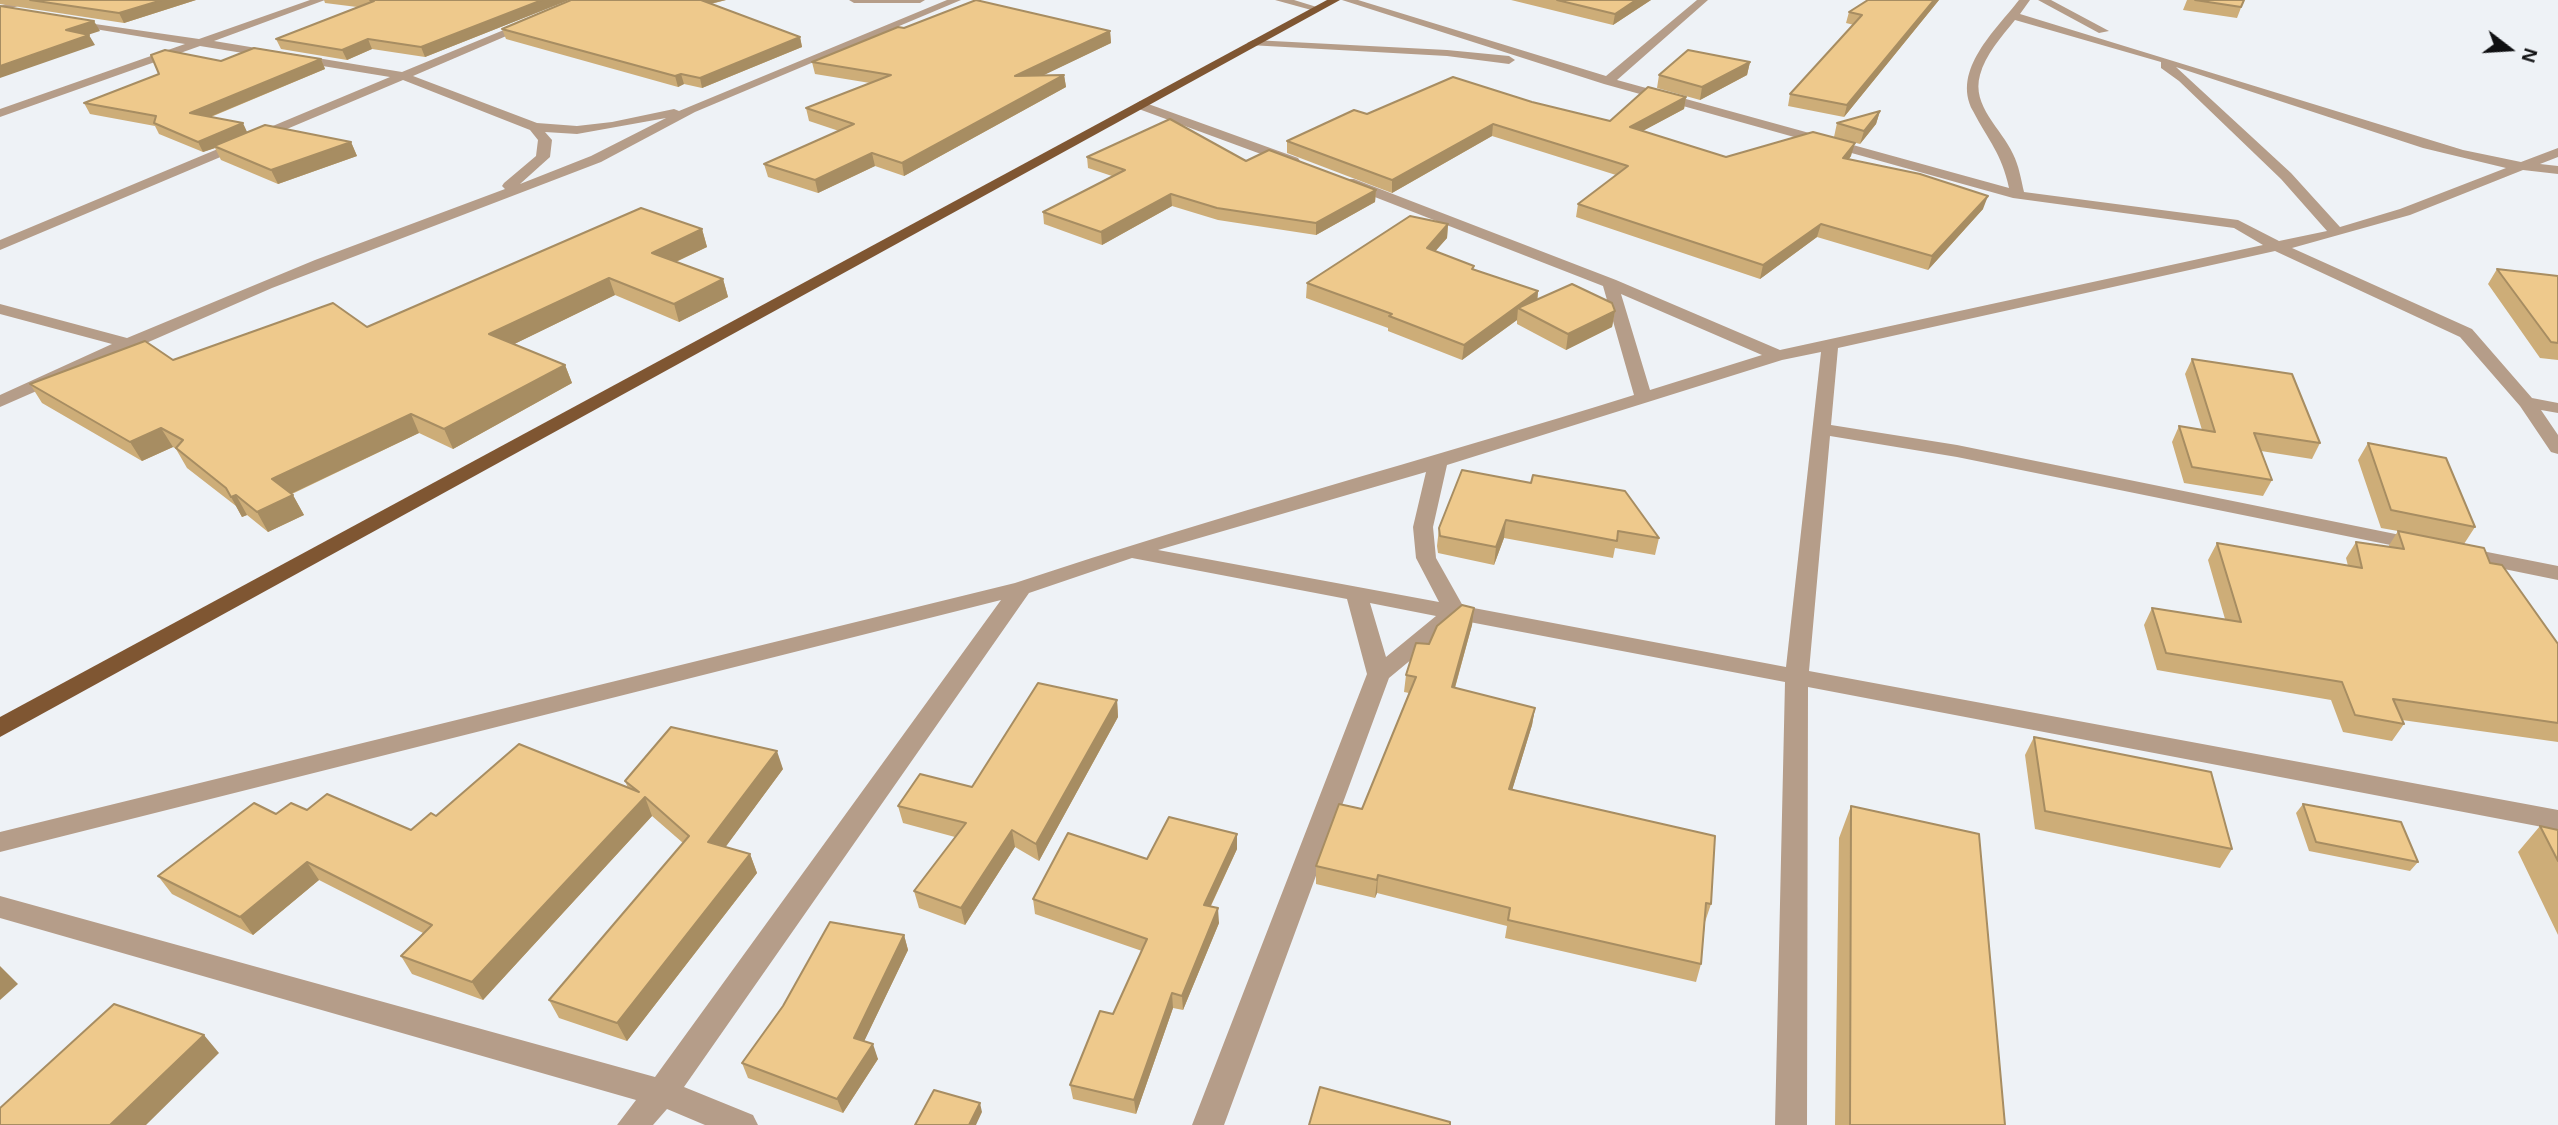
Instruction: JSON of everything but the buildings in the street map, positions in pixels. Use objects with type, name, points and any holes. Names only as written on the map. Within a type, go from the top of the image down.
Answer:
[{"type":"main road","points":[[0,727],[1335,0]]},
{"type":"street","points":[[0,9],[31,0]]},
{"type":"street","points":[[0,113],[202,44],[320,0]]},
{"type":"street","points":[[854,0],[920,0]]},
{"type":"street","points":[[54,19],[401,75],[535,127],[577,130],[612,126],[691,109],[956,0]]},
{"type":"street","points":[[1280,0],[1315,9]]},
{"type":"street","points":[[1346,0],[1608,81],[2018,195],[2238,224],[2278,247],[2466,333],[2526,402],[2558,448]]},
{"type":"street","points":[[1608,81],[1703,0]]},
{"type":"street","points":[[2018,195],[2007,155],[1994,129],[1976,111],[1972,81],[1981,62],[2025,0]]},
{"type":"street","points":[[2043,0],[2146,52],[2183,78],[2286,176],[2337,233]]},
{"type":"street","points":[[0,9],[27,14]]},
{"type":"street","points":[[2014,16],[2146,52],[2377,128],[2519,167],[2558,170]]},
{"type":"street","points":[[0,246],[536,20]]},
{"type":"street","points":[[1253,43],[1447,53],[1560,66]]},
{"type":"street","points":[[1140,105],[1314,169]]},
{"type":"street","points":[[0,402],[126,343],[492,198],[603,159],[654,133],[691,109]]},
{"type":"street","points":[[492,198],[525,176],[543,158],[545,140],[535,127]]},
{"type":"street","points":[[0,842],[1021,588],[1131,551],[1438,462],[1778,356],[2337,233],[2405,212],[2558,152]]},
{"type":"street","points":[[1339,178],[1611,283],[1778,356]]},
{"type":"street","points":[[1611,283],[1643,397]]},
{"type":"street","points":[[0,309],[126,343]]},
{"type":"street","points":[[1791,1125],[1797,676],[1830,345]]},
{"type":"street","points":[[2526,402],[2558,408]]},
{"type":"street","points":[[1821,429],[1957,451],[2558,573]]},
{"type":"street","points":[[1438,462],[1423,527],[1426,558],[1455,612]]},
{"type":"street","points":[[1131,551],[1356,591],[1455,612],[2558,820]]},
{"type":"street","points":[[633,1125],[662,1093],[1021,588]]},
{"type":"street","points":[[1356,591],[1379,674]]},
{"type":"street","points":[[1208,1125],[1379,674],[1455,612]]},
{"type":"street","points":[[0,907],[662,1093],[742,1125]]}]
